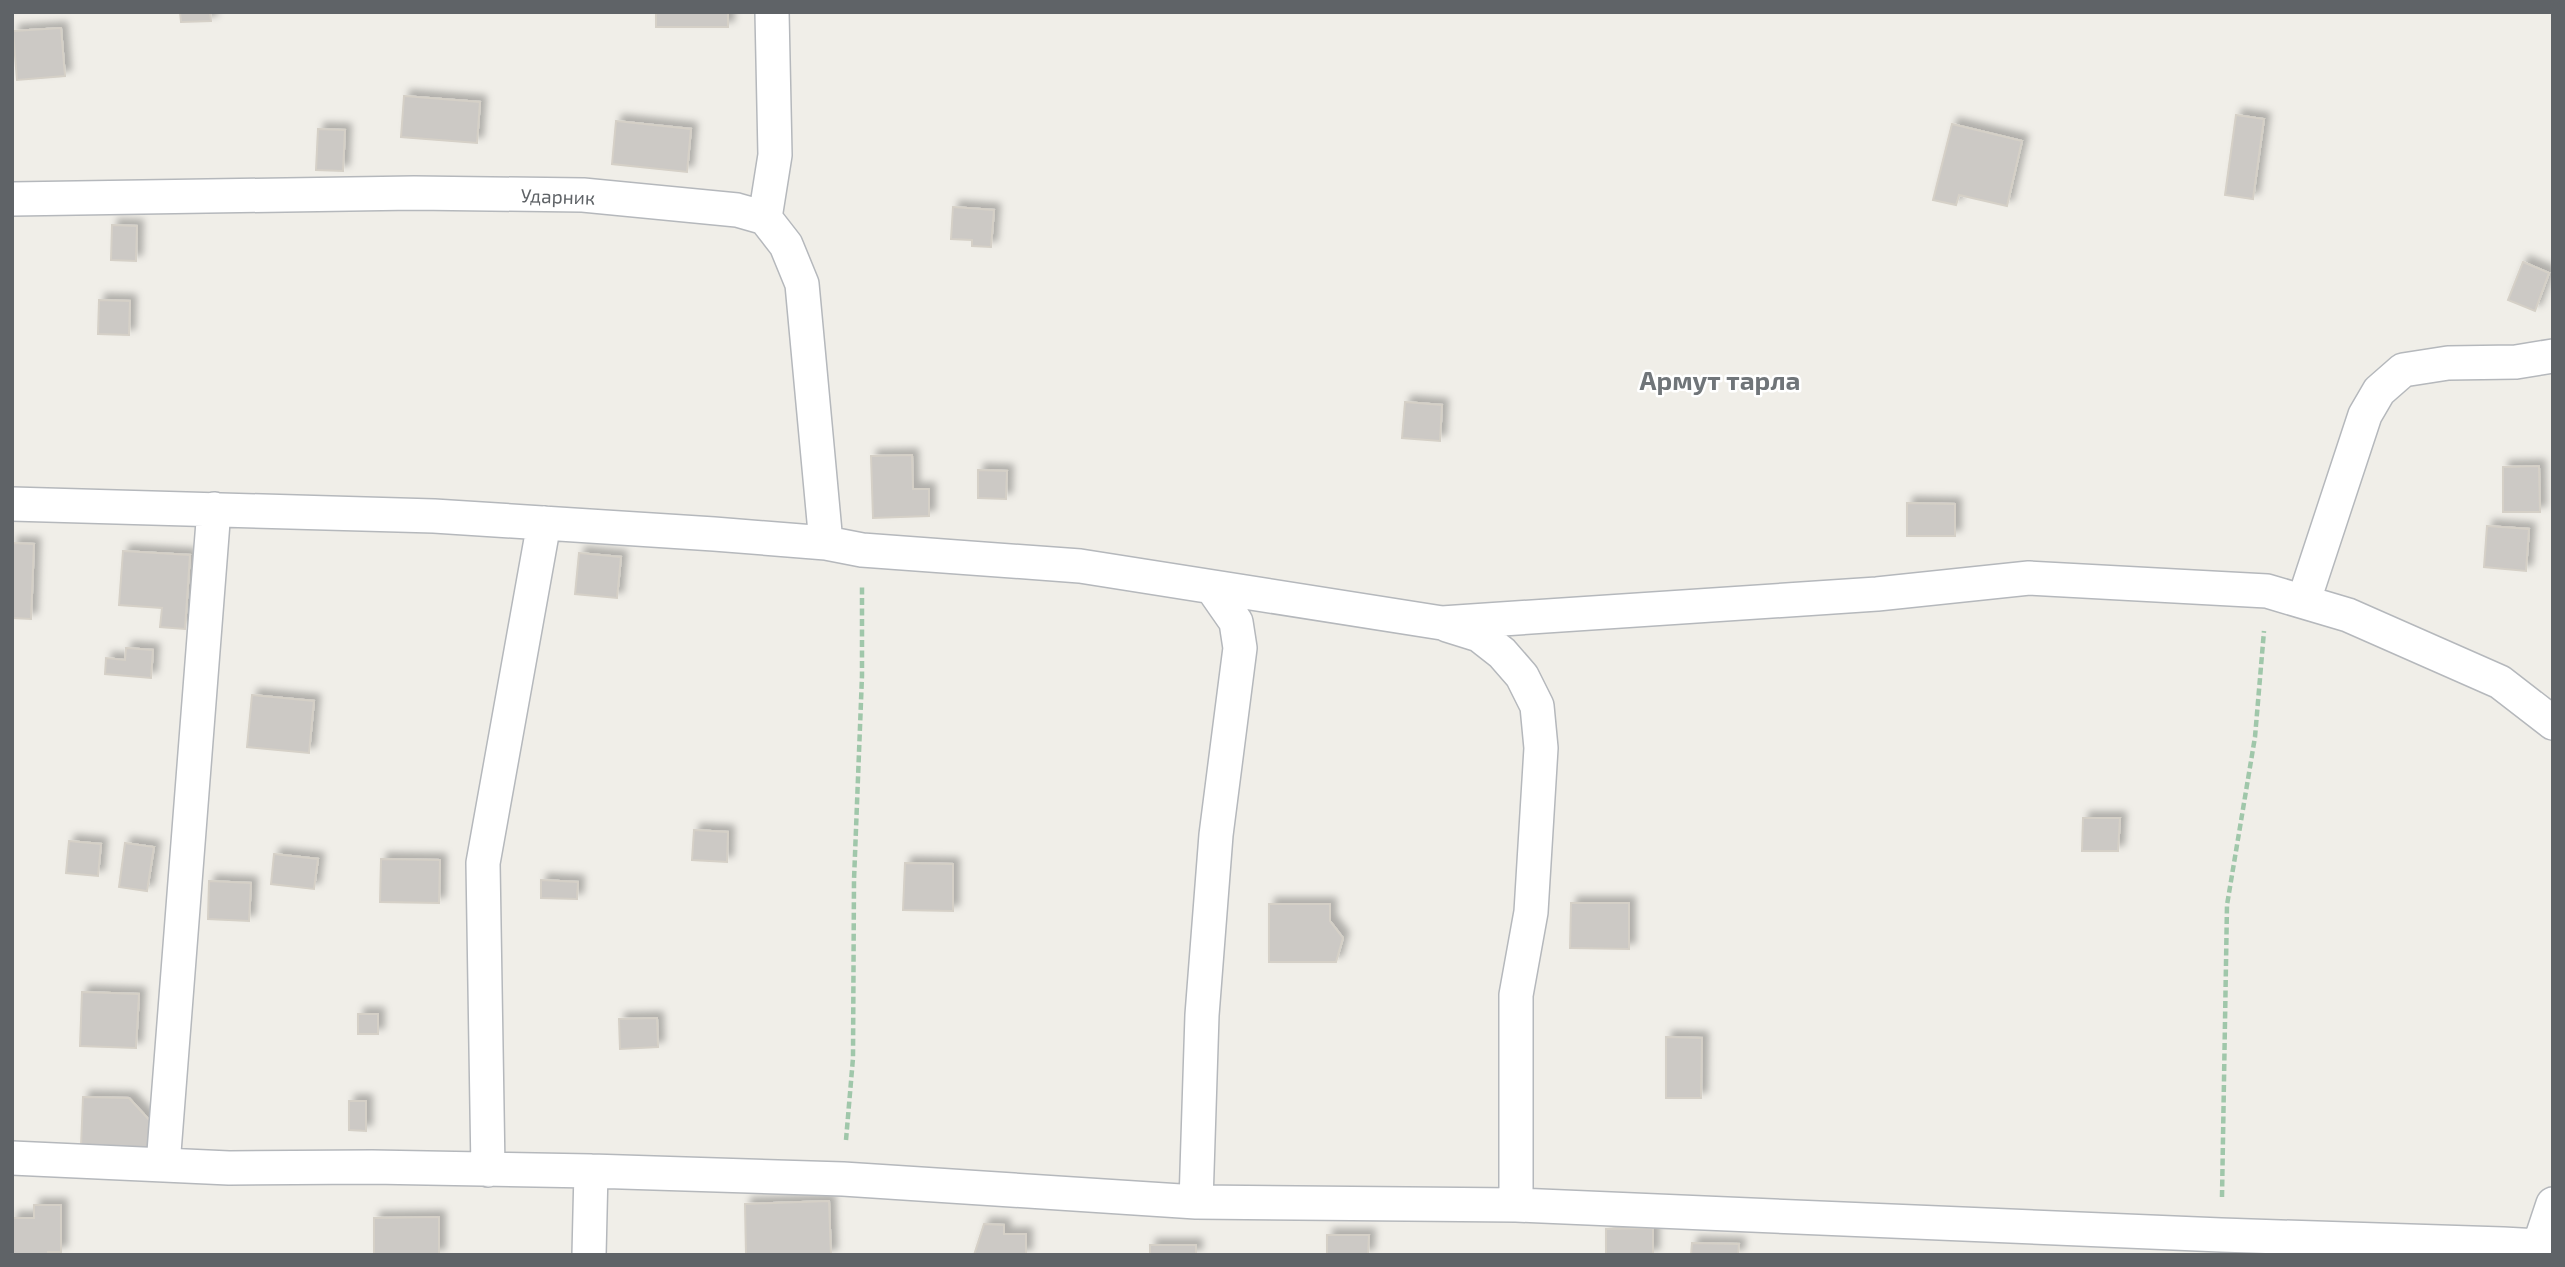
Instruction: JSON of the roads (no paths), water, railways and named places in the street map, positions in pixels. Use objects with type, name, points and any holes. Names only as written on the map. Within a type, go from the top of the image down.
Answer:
[{"type":"street","points":[[772,12],[775,155],[765,218],[786,245],[802,284],[826,543]]},
{"type":"street","name":"Ударник","points":[[12,199],[414,193],[583,195],[737,210],[765,218]]},
{"type":"street","points":[[2304,600],[2365,415],[2379,391],[2403,370],[2448,363],[2516,362],[2553,356]]},
{"type":"street","points":[[12,504],[433,516],[826,543],[862,550],[1080,566],[1442,623],[1479,635],[1502,653],[1522,676],[1538,706],[1541,761],[1531,912],[1516,995],[1516,1205]]},
{"type":"street","points":[[163,1165],[214,509]]},
{"type":"street","points":[[488,1170],[483,863],[544,523]]},
{"type":"street","points":[[1442,623],[1863,595],[2029,578],[2267,591],[2348,615],[2500,682],[2553,723]]},
{"type":"street","points":[[1196,1202],[1202,1016],[1216,835],[1240,648],[1236,621],[1213,589]]},
{"type":"street","points":[[12,1158],[229,1168],[591,1171],[843,1180],[1196,1202],[1516,1205],[2545,1250],[2553,1203]]},
{"type":"street","points":[[589,1255],[591,1171]]},
{"type":"district","name":"Армут тарла","points":[[1720,379]]}]
